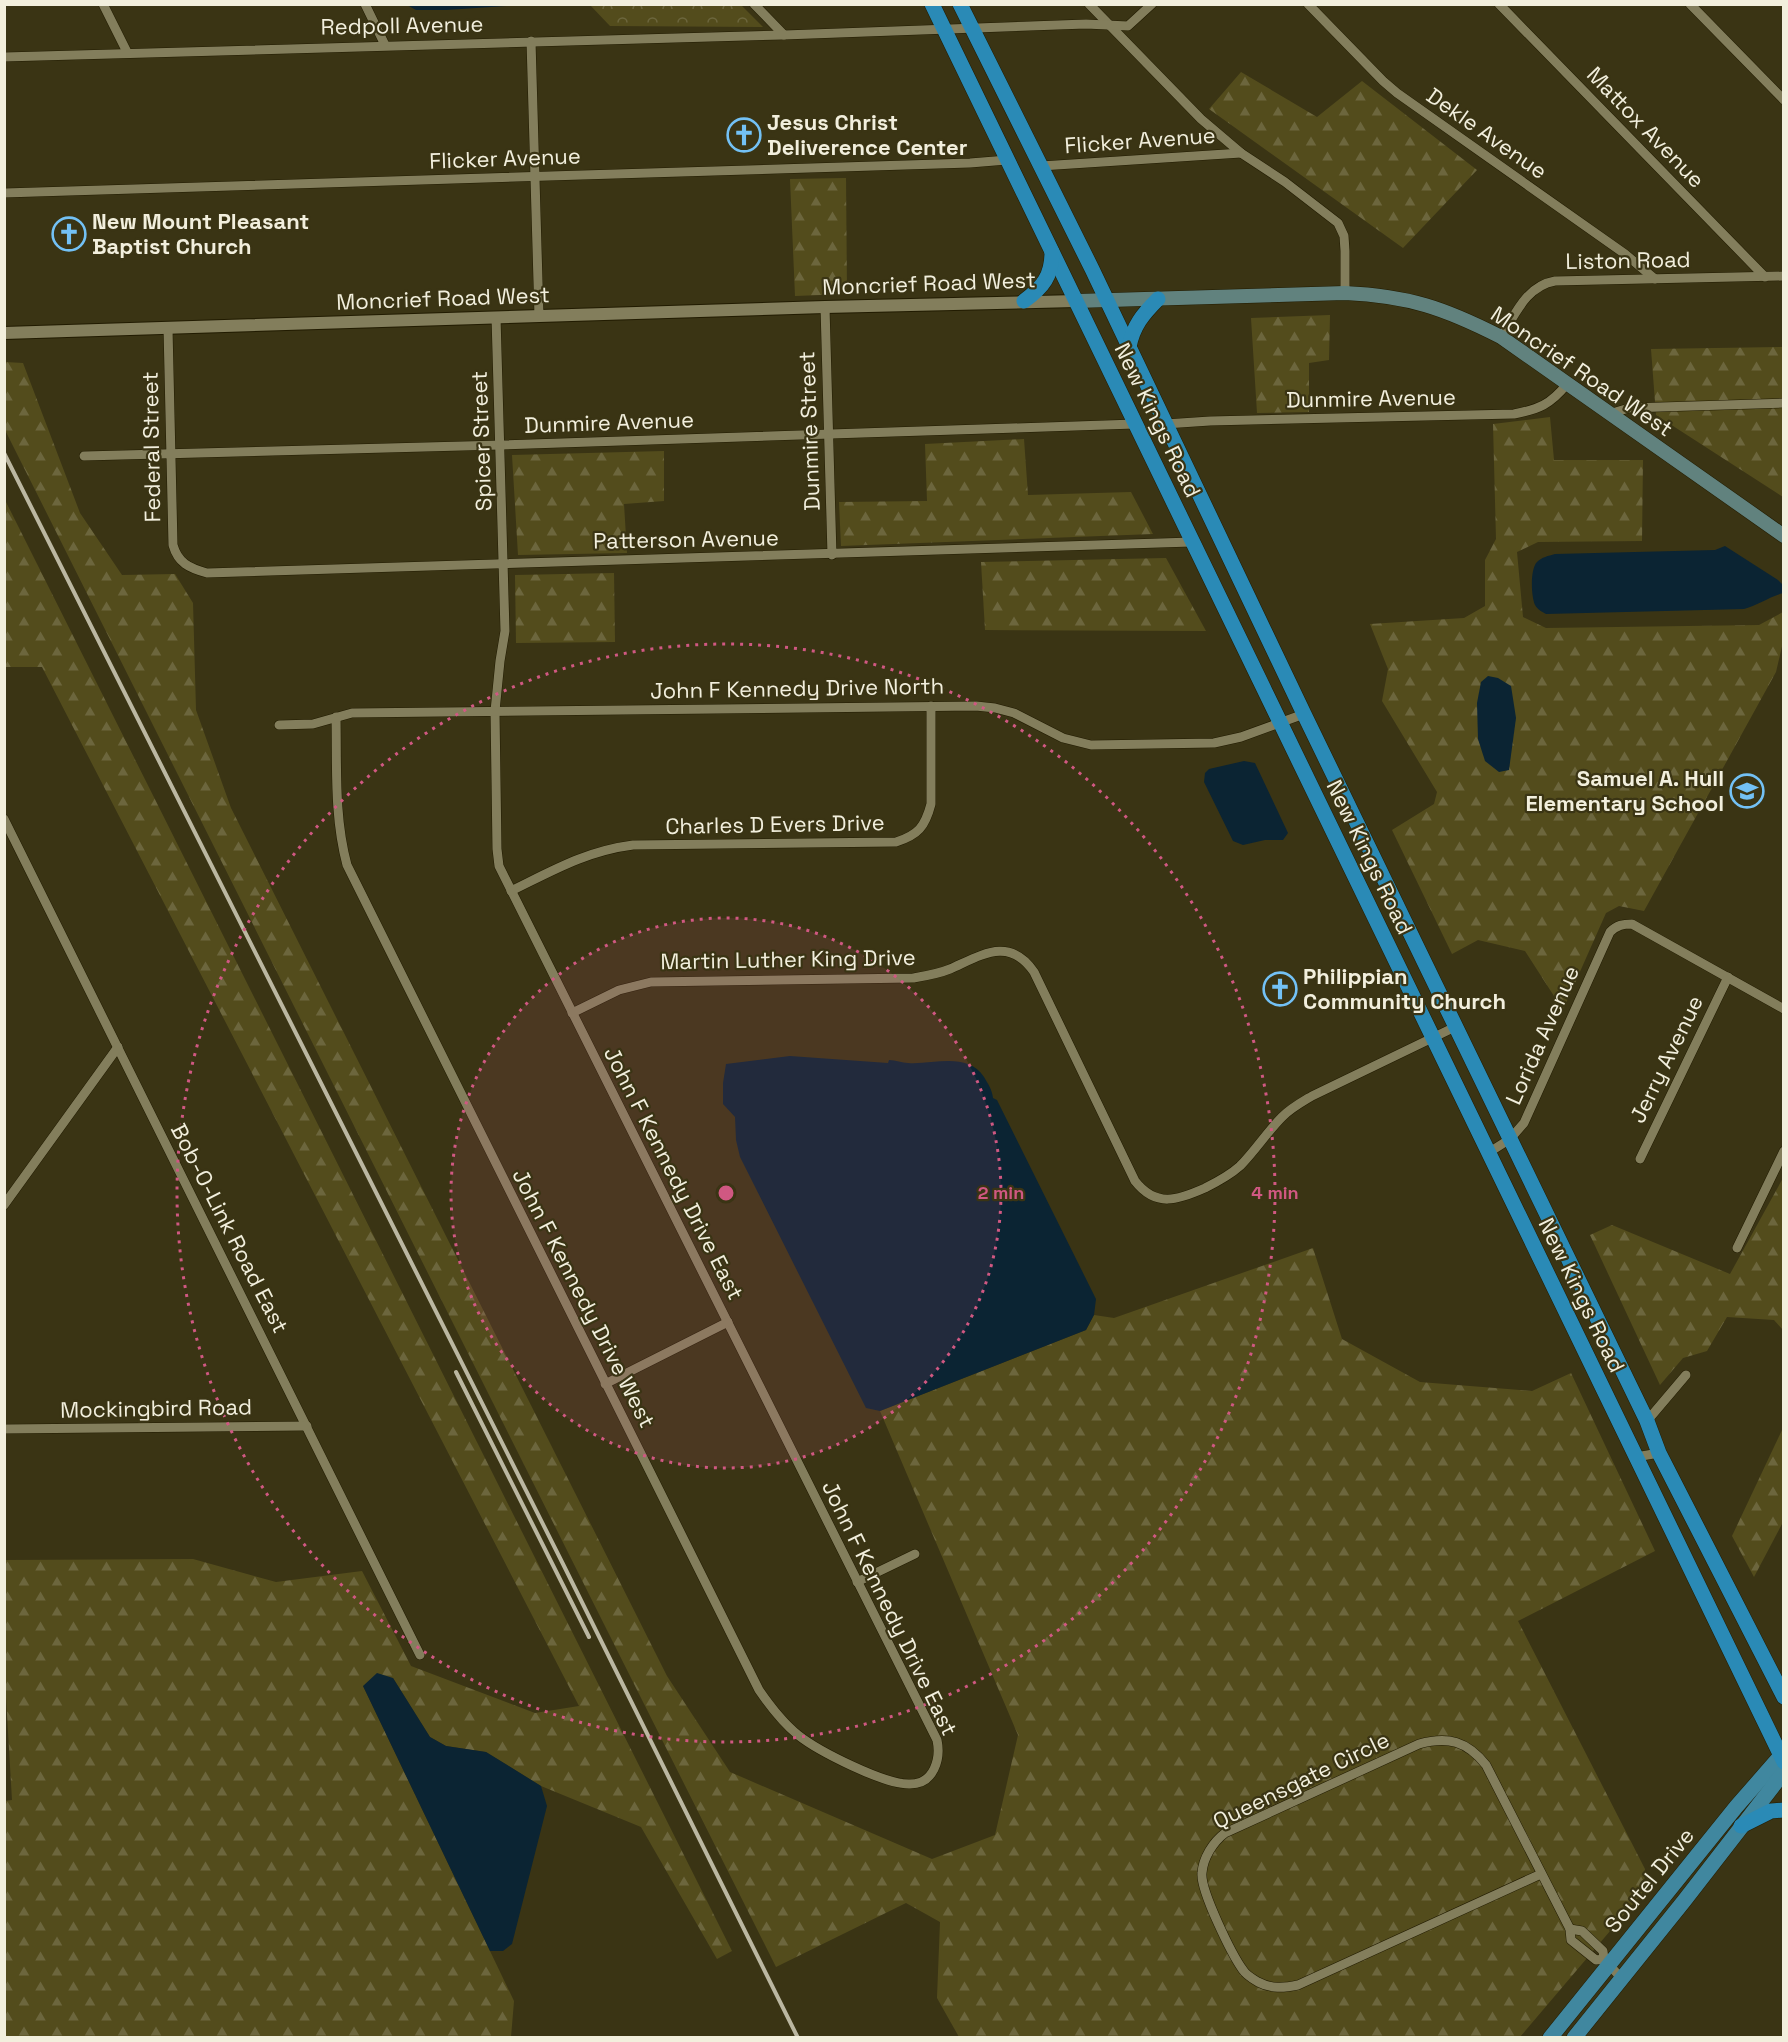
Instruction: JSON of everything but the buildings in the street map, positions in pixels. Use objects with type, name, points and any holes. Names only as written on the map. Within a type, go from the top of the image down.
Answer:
[{"type":"highway","name":"New Kings Road","points":[[932,4],[1782,1756]]},
{"type":"highway","name":"New Kings Road","points":[[960,4],[1107,301],[1455,1028],[1647,1421],[1659,1453],[1780,1684],[1784,1697]]},
{"type":"highway","points":[[1024,301],[1037,292],[1047,278],[1052,266],[1052,252]]},
{"type":"highway","points":[[1129,347],[1136,324],[1158,299]]},
{"type":"highway","points":[[1741,1826],[1771,1811],[1784,1810]]},
{"type":"main road","name":"Moncrief Road West","points":[[1076,301],[1345,293],[1376,294],[1436,307],[1501,338],[1784,536]]},
{"type":"main road","name":"Soutel Drive","points":[[1550,2037],[1607,1962],[1736,1807],[1782,1756]]},
{"type":"main road","name":"Soutel Drive","points":[[1574,2037],[1784,1772]]},
{"type":"street","points":[[102,4],[126,52]]},
{"type":"street","points":[[365,4],[385,45]]},
{"type":"street","points":[[754,4],[784,35]]},
{"type":"street","points":[[1089,4],[1202,119],[1241,153],[1285,182],[1338,223],[1344,236],[1345,293]]},
{"type":"street","name":"Redpoll Avenue","points":[[4,57],[1086,24],[1128,26],[1152,4]]},
{"type":"street","name":"Dekle Avenue","points":[[1308,4],[1397,93],[1624,254],[1655,279]]},
{"type":"street","name":"Mattox Avenue","points":[[1499,4],[1765,277]]},
{"type":"street","points":[[1690,4],[1784,100]]},
{"type":"street","points":[[531,41],[539,316]]},
{"type":"street","name":"Flicker Avenue","points":[[1041,166],[1241,153]]},
{"type":"street","name":"Flicker Avenue","points":[[4,193],[1007,160]]},
{"type":"street","name":"Liston Road","points":[[1501,338],[1526,297],[1534,288],[1544,283],[1784,276]]},
{"type":"street","name":"Moncrief Road West","points":[[4,333],[1076,301]]},
{"type":"street","name":"Dunmire Street","points":[[825,307],[832,555]]},
{"type":"street","name":"Spicer Street","points":[[496,317],[504,564]]},
{"type":"street","name":"Federal Street","points":[[168,328],[173,544],[182,563]]},
{"type":"street","name":"Dunmire Avenue","points":[[1165,424],[1514,414],[1534,410],[1548,404],[1567,384]]},
{"type":"street","points":[[1609,414],[1629,408],[1784,404]]},
{"type":"street","name":"Dunmire Avenue","points":[[84,456],[1135,424]]},
{"type":"street","name":"Patterson Avenue","points":[[182,563],[207,573],[1192,542]]},
{"type":"street","name":"John F Kennedy Drive East","points":[[504,564],[505,631],[495,711],[497,858],[510,891],[937,1740],[938,1761],[934,1769]]},
{"type":"street","name":"Charles D Evers Drive","points":[[510,891],[577,859],[613,848],[896,842],[907,838],[920,831],[928,818],[932,804],[931,706]]},
{"type":"street","name":"John F Kennedy Drive North","points":[[279,725],[313,724],[352,713],[976,706],[1014,713],[1063,738],[1091,745],[1214,742],[1241,737],[1304,714]]},
{"type":"street","name":"John F Kennedy Drive West","points":[[336,717],[338,822],[347,865],[759,1689],[777,1714],[797,1734],[832,1757],[892,1781],[911,1784],[920,1783],[934,1769]]},
{"type":"street","name":"Bob-O-Link Road East","points":[[4,819],[420,1655]]},
{"type":"street","name":"Lorida Avenue","points":[[1488,1153],[1510,1139],[1524,1123],[1610,932],[1620,925],[1632,924],[1728,977]]},
{"type":"street","name":"Martin Luther King Drive","points":[[572,1013],[619,990],[651,982],[913,978],[947,970],[993,951],[1011,954],[1027,963],[1034,972],[1135,1181],[1149,1194],[1170,1200],[1183,1198],[1226,1177],[1251,1155],[1283,1115],[1297,1105],[1455,1028]]},
{"type":"street","points":[[1728,977],[1784,1009]]},
{"type":"street","name":"Jerry Avenue","points":[[1640,1159],[1728,977]]},
{"type":"street","points":[[4,1205],[118,1047]]},
{"type":"street","points":[[1737,1248],[1784,1151]]},
{"type":"street","points":[[605,1384],[728,1322]]},
{"type":"street","points":[[1647,1421],[1686,1375]]},
{"type":"street","name":"Mockingbird Road","points":[[4,1429],[307,1426]]},
{"type":"street","points":[[1636,1457],[1659,1453]]},
{"type":"street","points":[[857,1582],[915,1554]]},
{"type":"street","name":"Queensgate Circle","points":[[1540,1874],[1298,1984],[1284,1988],[1257,1982],[1244,1972],[1203,1888],[1202,1873],[1211,1848],[1225,1833],[1419,1744],[1433,1740],[1445,1740],[1466,1745],[1486,1764],[1570,1929],[1571,1940],[1596,1960],[1607,1962]]},
{"type":"street","points":[[1607,1962],[1622,1979]]},
{"type":"green space","points":[[590,5],[741,5],[763,27],[610,26]]},
{"type":"green space","points":[[1241,72],[1317,117],[1362,81],[1477,170],[1403,248],[1209,109]]},
{"type":"green space","points":[[846,178],[847,294],[795,296],[790,179]]},
{"type":"green space","points":[[1330,315],[1329,360],[1309,363],[1309,412],[1257,413],[1251,318]]},
{"type":"green space","points":[[1783,347],[1783,497],[1656,415],[1651,349]]},
{"type":"green space","points":[[5,362],[23,363],[80,513],[122,575],[175,574],[193,603],[196,710],[231,808],[667,1676],[730,1772],[932,1859],[995,1835],[1018,1735],[880,1411],[1086,1330],[1094,1315],[1114,1318],[1313,1248],[1342,1339],[1420,1382],[1532,1391],[1571,1373],[1655,1551],[1518,1621],[1645,1869],[1644,1891],[1520,2037],[959,2037],[937,1998],[940,1922],[906,1903],[776,1967],[5,430]]},
{"type":"green space","points":[[1550,417],[1554,460],[1643,460],[1642,541],[1538,542],[1517,552],[1523,617],[1546,628],[1759,625],[1783,612],[1783,642],[1776,672],[1644,911],[1619,906],[1606,913],[1563,1010],[1525,951],[1478,940],[1452,954],[1392,830],[1434,804],[1437,792],[1382,701],[1388,669],[1370,624],[1464,618],[1485,606],[1485,560],[1496,539],[1493,424]]},
{"type":"green space","points":[[1024,439],[1028,495],[1131,492],[1153,534],[841,546],[839,502],[927,501],[925,444]]},
{"type":"green space","points":[[664,451],[664,501],[624,504],[627,553],[518,555],[512,455]]},
{"type":"green space","points":[[5,500],[732,1951],[717,1959],[641,1827],[541,1786],[486,1752],[446,1746],[430,1737],[393,1678],[363,1686],[514,2001],[511,2037],[5,2037],[4,1801],[12,1800],[5,1680],[5,1560],[193,1559],[276,1582],[362,1571],[411,1666],[535,1713],[579,1706],[42,667],[5,667]]},
{"type":"green space","points":[[1166,558],[1206,631],[985,630],[981,562]]},
{"type":"green space","points":[[614,573],[615,642],[516,643],[515,575]]},
{"type":"green space","points":[[1783,1178],[1783,1330],[1774,1320],[1727,1317],[1707,1351],[1683,1358],[1660,1385],[1590,1235],[1612,1225],[1730,1274]]},
{"type":"green space","points":[[1783,1428],[1783,1522],[1754,1577],[1732,1536]]},
{"type":"water","points":[[407,5],[522,5],[416,10]]},
{"type":"water","points":[[1725,546],[1778,580],[1783,585],[1783,593],[1744,609],[1546,614],[1535,605],[1532,589],[1533,570],[1537,562],[1550,555],[1715,550]]},
{"type":"water","points":[[1488,676],[1498,678],[1511,686],[1516,718],[1509,770],[1499,772],[1485,761],[1478,739],[1477,703],[1481,682]]},
{"type":"water","points":[[1244,761],[1255,763],[1288,833],[1283,840],[1265,840],[1243,845],[1233,841],[1204,782],[1205,773],[1209,769]]},
{"type":"water","points":[[790,1056],[888,1063],[889,1060],[908,1063],[949,1061],[968,1064],[977,1069],[988,1084],[993,1098],[997,1100],[1096,1299],[1094,1315],[1086,1330],[880,1411],[866,1408],[740,1157],[736,1140],[735,1117],[723,1104],[726,1064]]},
{"type":"water","points":[[377,1673],[393,1678],[430,1737],[446,1746],[486,1752],[541,1786],[547,1806],[512,1944],[503,1951],[490,1951],[363,1686]]},
{"type":"railway","points":[[4,453],[563,1564],[798,2038]]},
{"type":"railway","points":[[456,1372],[589,1637]]},
{"type":"place","name":"Jesus Christ Deliverence Center","points":[[744,135]]},
{"type":"place","name":"New Mount Pleasant Baptist Church","points":[[69,234]]},
{"type":"place","name":"Samuel A. Hull Elementary School","points":[[1747,791]]},
{"type":"place","name":"Philippian Community Church","points":[[1280,989]]}]
